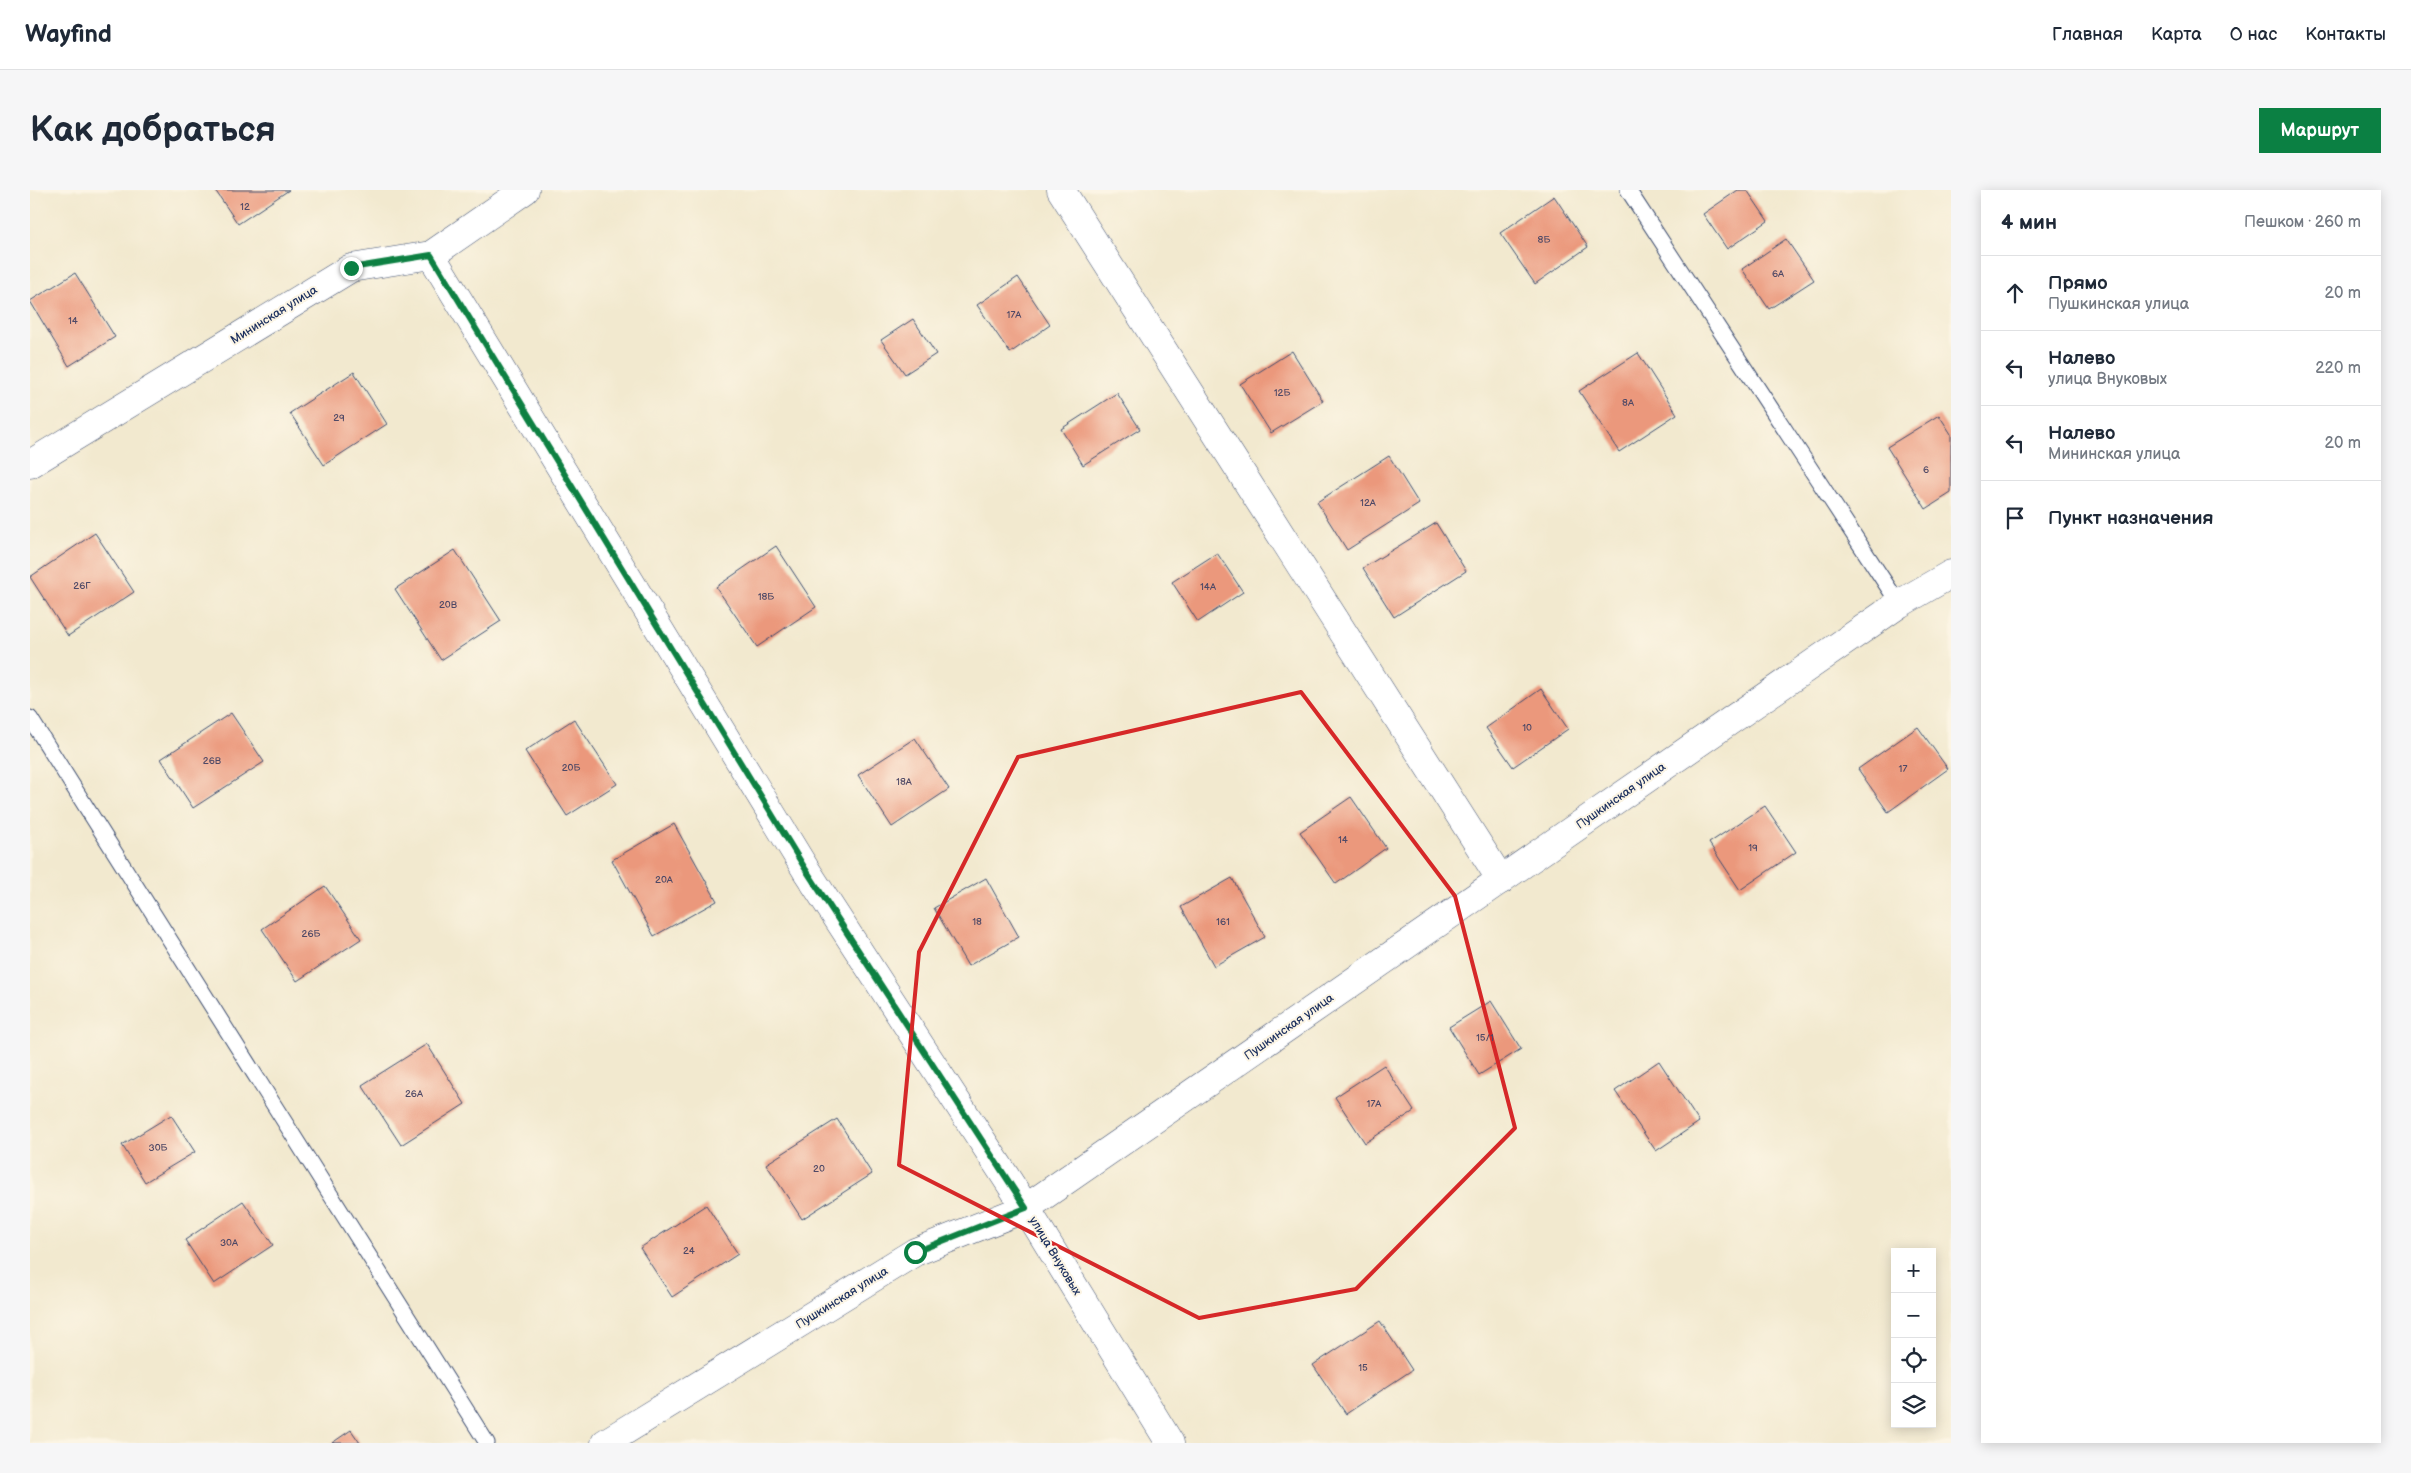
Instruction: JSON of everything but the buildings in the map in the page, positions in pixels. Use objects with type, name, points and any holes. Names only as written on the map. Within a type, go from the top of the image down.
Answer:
[{"type":"street","name":"Мининская улица","points":[[30,464],[351,268],[431,255],[524,190]]},
{"type":"street","points":[[1061,190],[1501,880]]},
{"type":"street","name":"улица Внуковых","points":[[431,255],[806,870],[1026,1208],[1170,1443]]},
{"type":"street","name":"Пушкинская улица","points":[[605,1443],[915,1252],[1026,1208],[1899,604],[1951,574]]},
{"type":"lane","points":[[1628,190],[1899,604]]},
{"type":"lane","points":[[30,718],[486,1443]]},
{"type":"highlighted area","points":[[1301,692],[1455,896],[1515,1128],[1356,1289],[1199,1318],[899,1165],[919,952],[1018,757]]},
{"type":"route","points":[[351,268],[431,255],[806,870],[1026,1208],[915,1252]]}]
